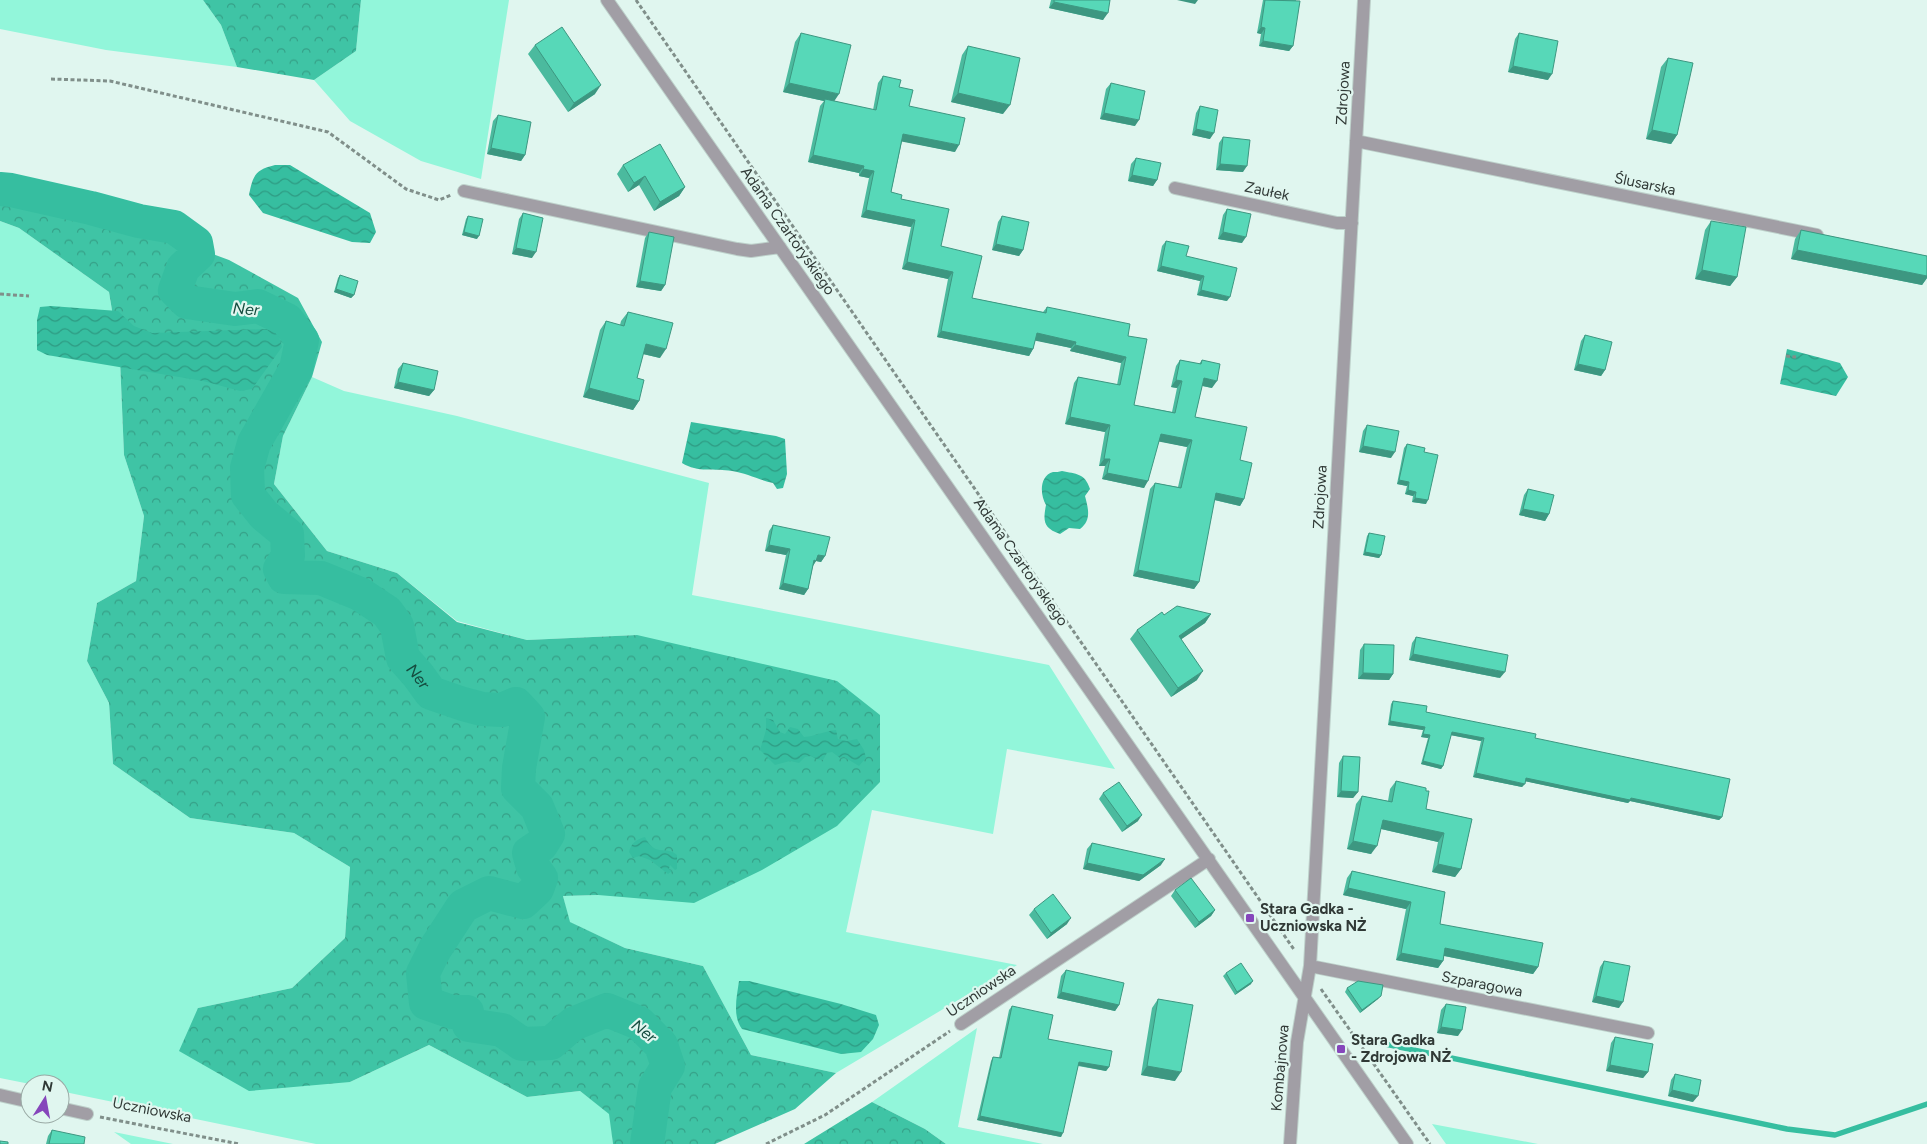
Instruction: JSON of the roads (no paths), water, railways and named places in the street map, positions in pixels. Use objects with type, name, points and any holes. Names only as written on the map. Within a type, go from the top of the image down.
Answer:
[{"type":"street","name":"Adama Czartoryskiego","points":[[606,0],[1408,1144]]},
{"type":"street","name":"Zdrojowa","points":[[1304,995],[1310,969],[1364,0]]},
{"type":"street","name":"Ślusarska","points":[[1356,141],[1830,238]]},
{"type":"street","name":"Zaułek","points":[[1175,188],[1337,223],[1352,223]]},
{"type":"street","points":[[464,191],[737,249],[751,251],[780,247]]},
{"type":"street","name":"Uczniowska","points":[[961,1024],[1209,859]]},
{"type":"street","name":"Szparagowa","points":[[1310,969],[1648,1033]]},
{"type":"street","name":"Kombajnowa","points":[[1290,1144],[1297,1042],[1304,995]]},
{"type":"street","points":[[0,1095],[20,1100]]},
{"type":"street","points":[[70,1110],[87,1114]]},
{"type":"water","points":[[275,165],[290,165],[370,213],[376,232],[370,243],[352,242],[263,213],[249,195],[250,188],[259,171]]},
{"type":"water","points":[[51,306],[118,311],[134,326],[152,333],[266,329],[278,333],[282,347],[252,389],[240,391],[203,381],[47,355],[37,350],[37,320],[40,307]]},
{"type":"water","points":[[1787,349],[1840,363],[1848,377],[1836,396],[1780,384]]},
{"type":"water","points":[[691,422],[785,439],[787,474],[783,488],[777,489],[773,483],[737,472],[700,469],[682,463]]},
{"type":"water","points":[[1062,471],[1083,477],[1090,489],[1085,496],[1088,518],[1084,525],[1080,529],[1069,528],[1060,534],[1047,526],[1045,520],[1046,505],[1042,486],[1048,474]]},
{"type":"water","points":[[766,718],[773,720],[780,732],[785,734],[790,727],[798,729],[804,737],[836,730],[838,739],[847,741],[857,739],[864,750],[866,758],[859,766],[844,757],[840,758],[832,752],[827,753],[823,760],[811,756],[805,757],[799,763],[790,761],[775,765],[760,750],[766,730]]},
{"type":"water","points":[[645,837],[653,847],[673,852],[677,855],[677,869],[675,870],[670,865],[669,869],[672,871],[668,874],[650,860],[639,856],[633,858],[629,852],[631,846],[637,840]]},
{"type":"water","points":[[739,981],[749,981],[841,1004],[876,1015],[879,1025],[873,1039],[861,1052],[841,1054],[742,1029],[736,1012]]},
{"type":"waterway","name":"Ner","points":[[0,189],[91,208],[139,221],[174,227],[196,243],[198,254],[183,268],[175,290],[187,302],[235,309],[258,306],[287,320],[302,340],[296,369],[254,443],[247,468],[248,495],[264,515],[287,534],[288,556],[280,569],[284,577],[321,578],[360,594],[387,612],[397,626],[403,658],[431,693],[482,709],[502,710],[516,704],[528,717],[519,768],[518,788],[537,807],[548,834],[541,845],[529,853],[533,867],[541,878],[537,889],[523,902],[489,893],[463,906],[435,949],[423,973],[426,1003],[452,1012],[467,1012],[469,1025],[502,1030],[522,1044],[551,1043],[573,1024],[607,1010],[639,1023],[661,1045],[668,1066],[655,1087],[647,1144]]},
{"type":"waterway","points":[[1371,1041],[1787,1129],[1835,1135],[1927,1104]]},
{"type":"place","name":"Stara Gadka - Uczniowska NŻ","points":[[1250,918]]},
{"type":"place","name":"Stara Gadka - Zdrojowa NŻ","points":[[1341,1049]]}]
